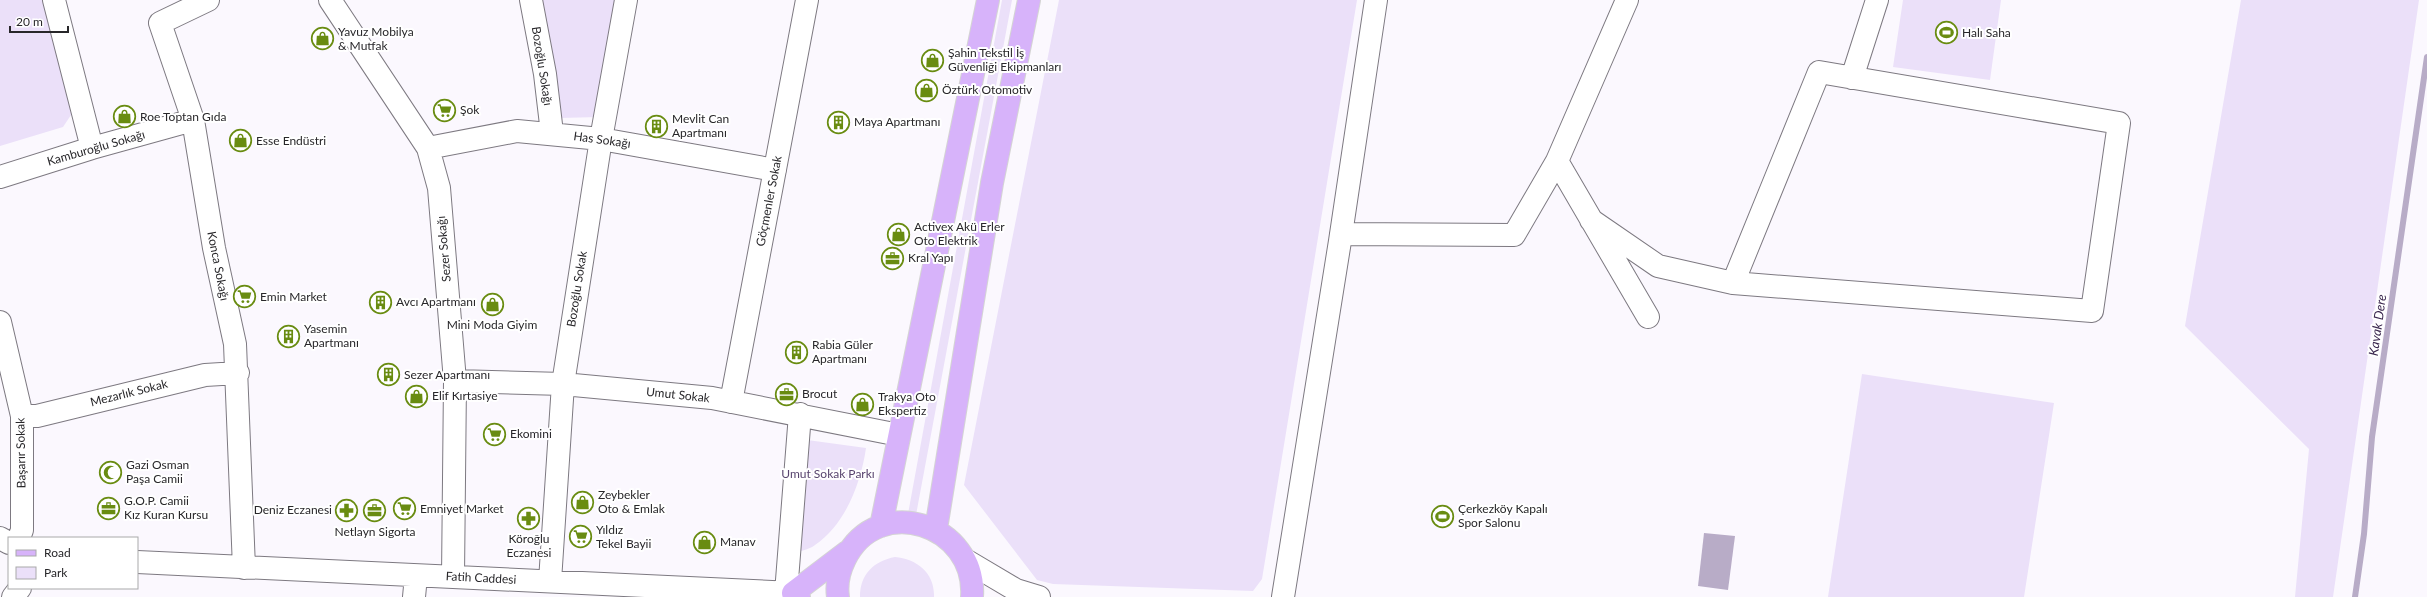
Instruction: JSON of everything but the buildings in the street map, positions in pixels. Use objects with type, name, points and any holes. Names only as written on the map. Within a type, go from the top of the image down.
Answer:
[{"type":"main road","points":[[881,526],[988,0]]},
{"type":"main road","points":[[936,529],[992,183],[1030,0]]},
{"type":"main road","points":[[793,594],[849,551],[863,536],[881,526],[901,522],[919,523],[936,529],[954,543],[967,561],[973,583],[972,597]]},
{"type":"main road","points":[[838,597],[840,569],[849,551]]},
{"type":"street","points":[[54,0],[92,148]]},
{"type":"street","name":"Konca Sokağı","points":[[208,0],[160,23],[193,120],[214,248],[235,344],[238,373],[244,568]]},
{"type":"street","name":"Sezer Sokağı","points":[[330,0],[428,148],[439,188],[455,381],[453,577]]},
{"type":"street","name":"Bozoğlu Sokağı","points":[[531,0],[545,74],[552,133]]},
{"type":"street","name":"Bozoğlu Sokak","points":[[550,581],[563,384],[601,139],[626,0]]},
{"type":"street","name":"Göçmenler Sokak","points":[[731,402],[807,0]]},
{"type":"street","points":[[1283,597],[1341,234],[1376,0]]},
{"type":"street","points":[[1341,234],[1514,235],[1557,161],[1627,0]]},
{"type":"street","points":[[1852,78],[1877,0]]},
{"type":"street","points":[[1591,220],[1658,266],[1733,283],[2092,311],[2119,123],[1819,72],[1733,283]]},
{"type":"street","name":"Kamburoğlu Sokağı","points":[[0,177],[92,148],[193,120]]},
{"type":"street","name":"Has Sokağı","points":[[428,148],[517,131],[552,133],[601,139],[775,170]]},
{"type":"street","points":[[1557,161],[1648,317]]},
{"type":"street","name":"Başarır Sokak","points":[[0,322],[22,416],[22,530],[19,537]]},
{"type":"street","name":"Mezarlık Sokak","points":[[22,416],[37,416],[205,375],[238,373]]},
{"type":"street","name":"Umut Sokak","points":[[455,381],[563,384],[712,398],[800,414],[899,435]]},
{"type":"street","points":[[793,594],[800,414]]},
{"type":"street","points":[[967,561],[1016,590],[1039,597]]},
{"type":"street","name":"Fatih Caddesi","points":[[138,562],[168,565],[550,581],[695,593],[793,594]]},
{"type":"street","name":"Fatih Caddesi","points":[[138,566],[168,565]]},
{"type":"street","points":[[414,597],[416,576]]},
{"type":"street","points":[[13,597],[19,589]]},
{"type":"green space","points":[[0,0],[42,0],[75,109],[63,127],[0,146]]},
{"type":"green space","points":[[540,0],[619,0],[599,117],[560,118]]},
{"type":"green space","points":[[1002,0],[1012,0],[916,515],[908,514]]},
{"type":"green space","points":[[1059,0],[1357,0],[1262,579],[1253,591],[1053,584],[1037,580],[964,485]]},
{"type":"green space","name":"Halı Saha","points":[[1903,0],[2001,0],[1990,80],[1893,67]]},
{"type":"green space","points":[[2241,0],[2419,0],[2333,597],[2295,597],[2309,449],[2185,326]]},
{"type":"green space","points":[[1862,374],[2054,403],[2024,597],[1828,597]]},
{"type":"green space","name":"Umut Sokak Parkı","points":[[800,439],[866,448],[856,489],[843,515],[826,537],[813,547],[791,554]]},
{"type":"green space","points":[[895,557],[903,558],[917,564],[928,574],[934,588],[934,597],[860,597],[863,582],[870,570],[875,565]]},
{"type":"shaded area","points":[[1704,533],[1735,536],[1728,590],[1698,586]]},
{"type":"waterway","name":"Kavak Dere","points":[[2355,597],[2364,534],[2372,437],[2427,57]]},
{"type":"place","name":"Halı Saha","points":[[1947,33]]},
{"type":"place","name":"Yavuz Mobilya & Mutfak","points":[[322,39]]},
{"type":"place","name":"Şahin Tekstil İş Güvenliği Ekipmanları","points":[[932,60]]},
{"type":"place","name":"Öztürk Otomotiv","points":[[926,90]]},
{"type":"place","name":"Şok","points":[[444,110]]},
{"type":"place","name":"Roe Toptan Gıda","points":[[125,117]]},
{"type":"place","name":"Maya Apartmanı","points":[[838,122]]},
{"type":"place","name":"Mevlit Can Apartmanı","points":[[657,126]]},
{"type":"place","name":"Esse Endüstri","points":[[240,141]]},
{"type":"place","name":"Activex Akü Erler Oto Elektrik","points":[[898,234]]},
{"type":"place","name":"Kral Yapı","points":[[893,258]]},
{"type":"place","name":"Emin Market","points":[[245,297]]},
{"type":"place","name":"Avcı Apartmanı","points":[[380,302]]},
{"type":"place","name":"Mini Moda Giyim","points":[[492,304]]},
{"type":"place","name":"Yasemin Apartmanı","points":[[288,336]]},
{"type":"place","name":"Rabia Güler Apartmanı","points":[[796,352]]},
{"type":"place","name":"Sezer Apartmanı","points":[[388,375]]},
{"type":"place","name":"Brocut","points":[[787,394]]},
{"type":"place","name":"Elif Kırtasiye","points":[[416,396]]},
{"type":"place","name":"Trakya Oto Ekspertiz","points":[[863,404]]},
{"type":"place","name":"Ekomini","points":[[494,434]]},
{"type":"place","name":"Gazi Osman Paşa Camii","points":[[111,472]]},
{"type":"place","name":"Zeybekler Oto & Emlak","points":[[583,502]]},
{"type":"place","name":"G.O.P. Camii Kız Kuran Kursu","points":[[109,508]]},
{"type":"place","name":"Emniyet Market","points":[[405,509]]},
{"type":"place","name":"Deniz Eczanesi","points":[[347,510]]},
{"type":"place","name":"Netlayn Sigorta","points":[[375,511]]},
{"type":"place","name":"Çerkezköy Kapalı Spor Salonu","points":[[1442,516]]},
{"type":"place","name":"Köroğlu Eczanesi","points":[[529,518]]},
{"type":"place","name":"Yıldız Tekel Bayii","points":[[581,537]]},
{"type":"place","name":"Manav","points":[[705,542]]}]
